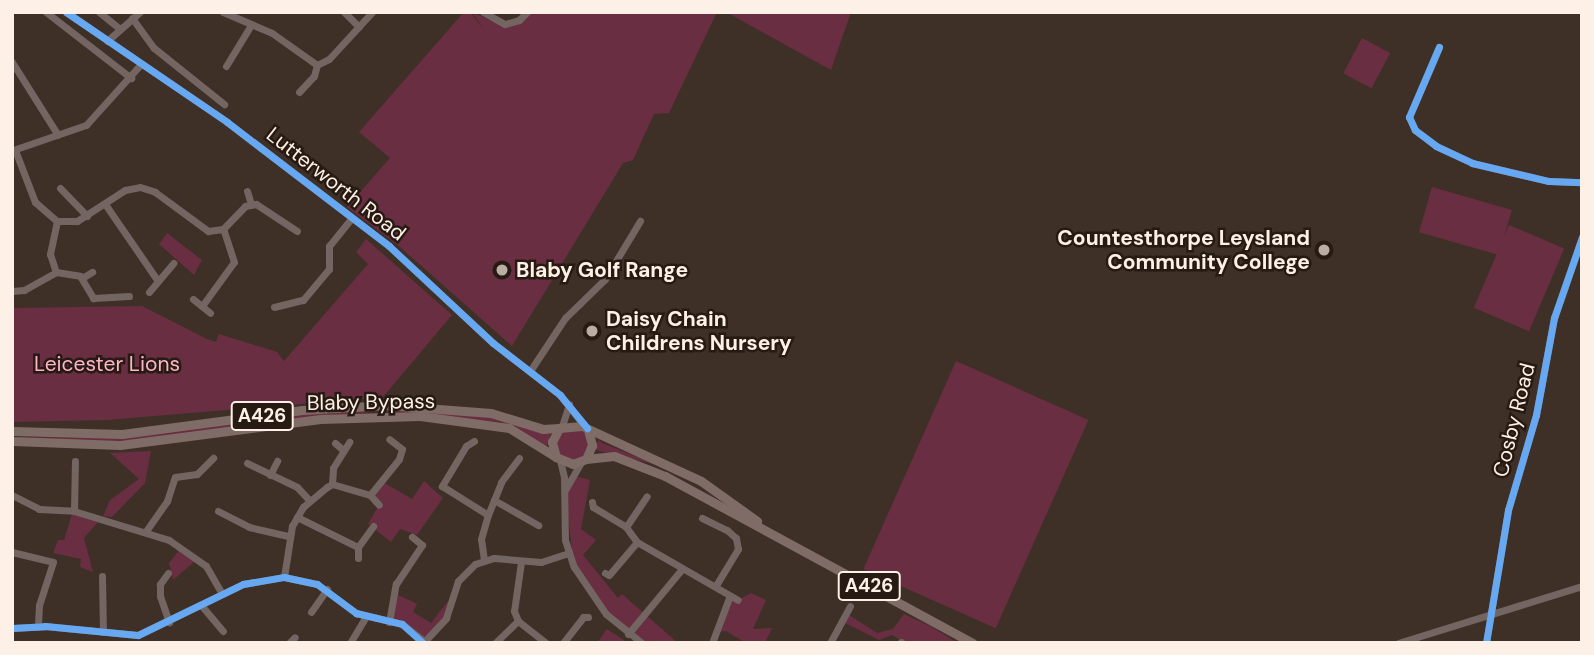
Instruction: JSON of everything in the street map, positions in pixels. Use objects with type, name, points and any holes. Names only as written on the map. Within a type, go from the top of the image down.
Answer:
[{"type":"main road","name":"Blaby Bypass","points":[[12,431],[122,434],[311,409],[386,405],[449,407],[503,415],[542,429],[561,427]]},
{"type":"main road","name":"Blaby Bypass","points":[[12,442],[120,445],[320,419],[401,415],[502,426],[526,435],[558,459]]},
{"type":"main road","points":[[561,427],[588,429],[592,445],[583,461],[558,459],[552,442],[561,427]]},
{"type":"main road","name":"A426","points":[[588,429],[701,481],[765,529]]},
{"type":"main road","name":"A426","points":[[583,461],[606,455],[626,459],[765,529],[973,643]]},
{"type":"street","points":[[46,12],[131,78]]},
{"type":"street","name":"Lutterworth Road","points":[[66,12],[227,122],[352,218],[569,404],[588,429]]},
{"type":"street","points":[[99,12],[118,28]]},
{"type":"street","points":[[107,41],[118,28],[140,12]]},
{"type":"street","points":[[223,12],[272,33],[317,65]]},
{"type":"street","points":[[344,12],[359,27]]},
{"type":"street","points":[[301,87],[317,65],[329,59],[372,12]]},
{"type":"street","points":[[484,12],[505,23],[519,20],[527,12]]},
{"type":"street","points":[[132,18],[154,48],[224,104]]},
{"type":"street","points":[[224,54],[228,63],[251,25]]},
{"type":"street","points":[[1439,47],[1409,117],[1415,130],[1436,146],[1472,163],[1549,181],[1582,182]]},
{"type":"street","points":[[12,62],[58,135]]},
{"type":"street","points":[[141,64],[86,125],[13,150],[35,202],[57,221],[71,222],[87,216],[125,190],[140,187],[155,192],[202,229],[223,229],[251,204],[261,205],[297,231]]},
{"type":"street","points":[[60,188],[87,216]]},
{"type":"street","points":[[247,191],[251,204]]},
{"type":"street","points":[[105,204],[158,281]]},
{"type":"street","points":[[281,294],[278,306],[299,304],[327,273],[329,246],[352,218]]},
{"type":"street","points":[[56,272],[50,254],[57,221]]},
{"type":"street","points":[[530,372],[565,318],[605,279],[640,221]]},
{"type":"street","points":[[202,306],[234,262],[223,229]]},
{"type":"street","name":"Cosby Road","points":[[1486,643],[1507,510],[1536,415],[1554,318],[1582,237]]},
{"type":"street","points":[[149,292],[173,263]]},
{"type":"street","points":[[12,291],[36,284],[56,272],[82,278],[92,272]]},
{"type":"street","points":[[82,278],[93,298],[129,296]]},
{"type":"street","points":[[193,299],[210,313]]},
{"type":"street","points":[[561,427],[569,416],[569,404]]},
{"type":"street","points":[[370,495],[405,446],[389,439]]},
{"type":"street","points":[[474,441],[463,444],[440,489],[488,515]]},
{"type":"street","points":[[284,577],[288,536],[297,517],[310,501],[332,484],[333,468],[349,442]]},
{"type":"street","points":[[335,443],[343,450]]},
{"type":"street","points":[[175,477],[197,474],[213,458]]},
{"type":"street","points":[[484,560],[481,539],[488,515],[519,458]]},
{"type":"street","points":[[558,459],[565,491],[562,514],[569,553],[594,598],[628,634],[642,643]]},
{"type":"street","points":[[74,511],[75,461]]},
{"type":"street","points":[[270,475],[277,461]]},
{"type":"street","points":[[565,491],[583,461]]},
{"type":"street","points":[[247,463],[297,487],[310,501]]},
{"type":"street","points":[[146,531],[166,501],[175,477],[174,468]]},
{"type":"street","points":[[332,484],[370,495],[379,505]]},
{"type":"street","points":[[12,495],[39,509],[74,511],[146,531],[186,548],[206,566],[222,594]]},
{"type":"street","points":[[626,527],[647,496]]},
{"type":"street","points":[[494,500],[538,525]]},
{"type":"street","points":[[591,507],[626,527],[637,542],[733,599],[712,643]]},
{"type":"street","points":[[224,511],[288,536]]},
{"type":"street","points":[[297,517],[358,547]]},
{"type":"street","points":[[706,523],[736,538],[738,549],[715,587]]},
{"type":"street","points":[[358,558],[358,547],[373,526]]},
{"type":"street","points":[[389,622],[396,584],[426,548],[412,537]]},
{"type":"street","points":[[608,576],[637,542]]},
{"type":"street","points":[[12,552],[55,558],[39,604],[38,625]]},
{"type":"street","points":[[12,628],[38,625],[138,639],[222,594],[261,578],[284,577],[327,589],[365,618],[411,628],[424,642],[446,618],[458,581],[484,560],[521,562],[569,553]]},
{"type":"street","points":[[521,562],[513,602],[518,621],[545,643]]},
{"type":"street","points":[[628,634],[682,569]]},
{"type":"street","points":[[168,573],[156,583],[169,622]]},
{"type":"street","points":[[102,574],[103,632]]},
{"type":"street","points":[[1398,643],[1582,586]]},
{"type":"street","points":[[311,612],[327,589]]},
{"type":"street","points":[[201,605],[223,631]]},
{"type":"street","points":[[830,643],[850,606]]},
{"type":"street","points":[[563,643],[584,615]]},
{"type":"street","points":[[350,643],[365,618]]},
{"type":"street","points":[[495,643],[518,621]]},
{"type":"green space","points":[[464,12],[470,12],[484,30],[472,12],[505,27],[522,22],[532,12],[717,12],[669,113],[654,114],[633,160],[623,163],[512,346],[400,247],[347,207],[390,158],[359,132]]},
{"type":"green space","points":[[726,12],[851,12],[831,70]]},
{"type":"green space","points":[[1362,38],[1390,53],[1371,88],[1343,73]]},
{"type":"green space","points":[[1432,187],[1512,210],[1499,255],[1419,232]]},
{"type":"green space","points":[[1509,225],[1564,248],[1529,331],[1474,308]]},
{"type":"green space","points":[[167,233],[202,260],[194,275],[159,244]]},
{"type":"green space","name":"Leicester Lions","points":[[366,239],[452,315],[383,397],[108,420],[12,422],[12,308],[142,306],[207,339],[216,342],[219,334],[277,352],[284,361],[368,264],[356,252]]},
{"type":"green space","points":[[956,361],[1088,420],[996,628],[863,569]]},
{"type":"green space","points":[[392,408],[484,415],[551,433],[547,446],[501,422],[378,411],[142,440],[72,442],[12,437],[114,438],[324,411]]},
{"type":"green space","points":[[573,428],[584,433],[589,444],[584,455],[573,460],[562,455],[557,444],[562,433]]},
{"type":"green space","points":[[598,440],[602,443],[658,465],[596,450]]},
{"type":"green space","points":[[151,451],[145,483],[112,517],[103,516],[110,500],[139,479],[110,453]]},
{"type":"green space","points":[[575,476],[590,480],[581,529],[596,540],[583,555],[618,598],[622,594],[678,643],[642,643],[616,624],[574,567],[565,491]]},
{"type":"green space","points":[[381,481],[412,499],[424,481],[443,498],[417,535],[400,529],[391,542],[368,524],[379,505],[370,495]]},
{"type":"green space","points":[[72,514],[98,522],[84,538],[93,572],[80,567],[81,559],[53,553],[58,540],[64,540]]},
{"type":"green space","points":[[180,549],[195,561],[173,580],[169,563]]},
{"type":"green space","points":[[394,593],[417,604],[413,612],[431,623],[448,601],[450,608],[425,642],[389,622]]},
{"type":"green space","points":[[751,593],[766,600],[753,629],[772,628],[765,643],[746,643],[726,631],[720,632],[729,598],[738,600]]},
{"type":"green space","points":[[904,614],[958,643],[906,643],[892,635],[879,640],[845,623],[849,615],[877,633],[893,629]]},
{"type":"green space","points":[[607,629],[628,643],[597,643]]},
{"type":"cycle path","points":[[66,12],[227,122],[389,246],[493,343],[560,395],[587,428]]},
{"type":"cycle path","points":[[1439,47],[1409,117],[1415,130],[1436,146],[1472,163],[1549,181],[1582,182]]},
{"type":"cycle path","points":[[1486,643],[1508,510],[1536,415],[1554,318],[1582,237]]},
{"type":"cycle path","points":[[12,628],[45,626],[138,635],[243,584],[284,577],[317,584],[356,613],[402,624],[423,643]]},
{"type":"place","name":"Countesthorpe Leysland Community College","points":[[1324,250]]},
{"type":"place","name":"Blaby Golf Range","points":[[502,270]]},
{"type":"place","name":"Daisy Chain Childrens Nursery","points":[[592,331]]}]
